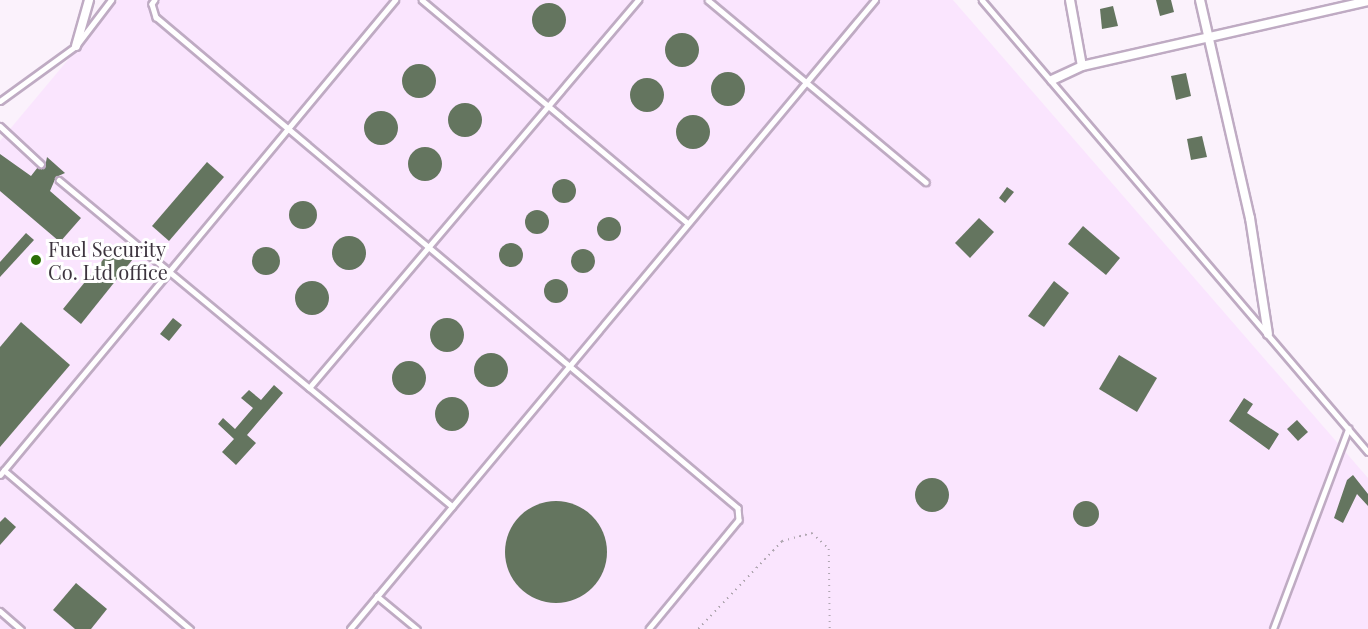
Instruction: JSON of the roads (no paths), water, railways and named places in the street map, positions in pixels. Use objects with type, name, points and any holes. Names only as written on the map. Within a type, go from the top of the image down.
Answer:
[{"type":"street","points":[[76,46],[89,0]]},
{"type":"street","points":[[1070,0],[1083,66]]},
{"type":"street","points":[[1200,0],[1250,218],[1268,333]]},
{"type":"street","points":[[1052,80],[1083,66],[1209,37],[1340,3],[1368,1]]},
{"type":"lane","points":[[0,101],[76,46],[111,0]]},
{"type":"lane","points":[[155,0],[152,4],[156,17],[738,508],[739,520],[649,629]]},
{"type":"lane","points":[[190,629],[2,472],[394,0]]},
{"type":"lane","points":[[422,0],[688,223]]},
{"type":"lane","points":[[309,388],[638,0]]},
{"type":"lane","points":[[708,0],[926,182]]},
{"type":"lane","points":[[350,629],[874,0]]},
{"type":"lane","points":[[982,0],[1368,452]]},
{"type":"lane","points":[[0,126],[40,164]]},
{"type":"lane","points":[[59,180],[452,506]]},
{"type":"lane","points":[[1273,629],[1348,429]]},
{"type":"lane","points":[[377,596],[417,629]]},
{"type":"lane","points":[[0,611],[21,629]]},
{"type":"place","name":"Fuel Security Co. Ltd office","points":[[36,260]]}]
